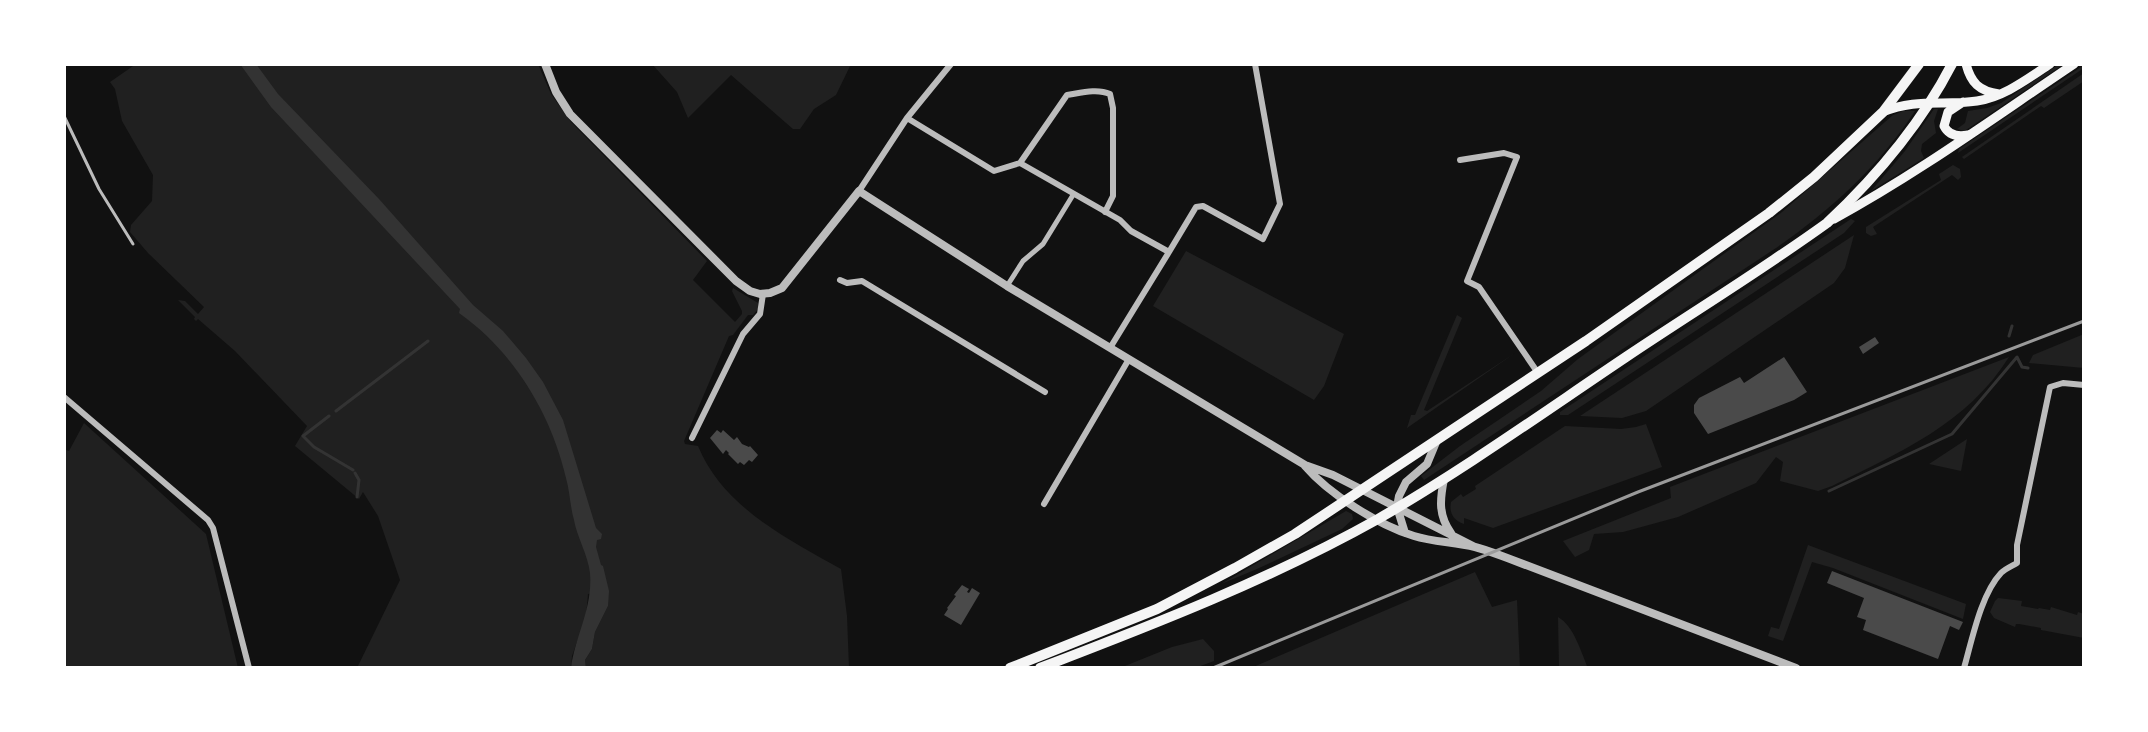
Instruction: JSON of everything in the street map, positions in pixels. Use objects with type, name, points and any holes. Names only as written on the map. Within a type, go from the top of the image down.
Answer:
[{"type":"main road","points":[[1010,668],[1174,600],[1295,534],[1538,373],[1769,213],[1814,177],[1883,112],[1919,64]]},
{"type":"main road","points":[[1827,223],[1886,161],[1930,102],[1952,64]]},
{"type":"main road","points":[[1966,64],[1974,84],[1999,94]]},
{"type":"main road","points":[[1883,112],[1904,104],[1979,101],[2018,85],[2050,64]]},
{"type":"main road","points":[[1040,668],[1174,616],[1320,549],[1377,519],[1444,479],[1827,223],[1872,198],[2074,64]]},
{"type":"main road","points":[[1963,102],[1948,112],[1944,126],[1955,135],[1969,135]]},
{"type":"street","points":[[545,64],[556,92],[570,114],[736,281],[750,291],[763,294],[785,286],[859,191],[907,118],[951,64]]},
{"type":"street","points":[[1110,348],[1196,207],[1203,206],[1263,239],[1280,204],[1255,64]]},
{"type":"street","points":[[907,118],[994,171],[1020,163],[1067,95],[1104,91],[1110,94],[1113,108],[1113,196],[1105,212]]},
{"type":"street","points":[[1460,160],[1504,153],[1517,157],[1467,281],[1479,287],[1538,373]]},
{"type":"street","points":[[1020,163],[1169,252]]},
{"type":"street","points":[[859,191],[1007,286],[1305,465],[1333,475],[1475,547],[1796,668]]},
{"type":"street","points":[[1007,286],[1023,261],[1043,244],[1073,195]]},
{"type":"street","points":[[840,280],[847,283],[862,281],[1045,392]]},
{"type":"street","points":[[692,438],[743,334],[760,314],[763,294]]},
{"type":"street","points":[[1044,504],[1129,359]]},
{"type":"street","points":[[1964,668],[1990,589],[2002,571],[2017,563],[2017,545],[2050,387],[2063,383],[2084,385]]},
{"type":"street","points":[[64,397],[208,520],[213,528],[249,668]]},
{"type":"street","points":[[1405,533],[1397,507],[1403,487],[1427,464],[1437,440]]},
{"type":"street","points":[[1305,465],[1320,482],[1346,500],[1405,533],[1417,538],[1475,547]]},
{"type":"street","points":[[1444,479],[1441,512],[1451,534]]},
{"type":"lane","points":[[64,116],[99,189],[133,244]]},
{"type":"shaded area","points":[[136,64],[538,64],[551,94],[571,122],[707,261],[693,280],[735,322],[742,311],[733,288],[758,303],[753,315],[748,315],[729,336],[684,441],[685,444],[698,446],[723,487],[758,519],[841,569],[849,668],[586,668],[585,660],[608,606],[608,591],[588,594],[586,617],[572,656],[571,668],[357,668],[400,580],[378,516],[363,492],[359,499],[295,446],[307,426],[235,351],[198,319],[194,319],[178,300],[185,301],[198,314],[204,307],[130,232],[131,225],[152,201],[153,175],[122,121],[115,89],[110,82]]},
{"type":"shaded area","points":[[240,64],[256,64],[278,94],[379,199],[473,305],[503,331],[543,382],[563,420],[596,528],[602,534],[596,547],[609,591],[608,606],[585,660],[586,668],[571,668],[589,598],[589,566],[575,526],[559,454],[540,407],[513,365],[459,313],[460,309],[271,107]]},
{"type":"shaded area","points":[[652,64],[851,64],[836,95],[814,109],[800,129],[793,129],[731,75],[688,118],[677,92]]},
{"type":"shaded area","points":[[2059,64],[2064,64],[1969,128],[1964,131],[1957,129],[1965,123],[1968,111],[2001,103]]},
{"type":"shaded area","points":[[2084,65],[2084,68],[1958,153],[1959,149]]},
{"type":"shaded area","points":[[2084,73],[2084,81],[2044,108],[2041,106],[1964,159],[1962,157]]},
{"type":"shaded area","points":[[1934,109],[1938,109],[1934,121],[1936,133],[1922,144],[1924,158],[1871,191],[1905,151]]},
{"type":"shaded area","points":[[1915,111],[1885,151],[1834,203],[1796,234],[1424,480],[1421,476],[1460,446],[1541,391],[1578,359],[1782,212],[1893,115]]},
{"type":"shaded area","points":[[1953,165],[1960,169],[1961,177],[1958,180],[1952,175],[1873,227],[1877,234],[1871,236],[1866,233],[1866,227],[1941,180],[1939,174]]},
{"type":"shaded area","points":[[1851,219],[1855,221],[1844,233],[1568,415],[1560,415],[1560,412]]},
{"type":"shaded area","points":[[1854,235],[1845,268],[1834,283],[1646,411],[1622,418],[1580,416]]},
{"type":"shaded area","points":[[1186,251],[1344,334],[1324,386],[1314,400],[1153,306]]},
{"type":"shaded area","points":[[1457,315],[1462,318],[1424,410],[1427,411],[1515,353],[1407,428],[1411,415],[1415,415]]},
{"type":"shaded area","points":[[2084,334],[2084,368],[2029,363],[2033,355]]},
{"type":"shaded area","points":[[2009,357],[1973,401],[1952,418],[1907,448],[1832,486],[1818,491],[1780,481],[1783,462],[1776,457],[1756,483],[1678,517],[1623,532],[1594,534],[1589,550],[1575,557],[1563,541],[1671,498],[1670,487]]},
{"type":"shaded area","points":[[84,423],[206,534],[238,668],[64,668],[64,449],[69,451]]},
{"type":"shaded area","points":[[1646,424],[1662,467],[1493,528],[1464,518],[1464,524],[1453,516],[1451,502],[1461,494],[1463,497],[1476,489],[1475,486],[1565,426],[1621,429]]},
{"type":"shaded area","points":[[1967,439],[1961,471],[1929,464]]},
{"type":"shaded area","points":[[1346,511],[1352,514],[1353,519],[1342,529],[1221,584]]},
{"type":"shaded area","points":[[1808,545],[1966,604],[1963,619],[1812,562],[1783,641],[1768,636],[1771,627],[1779,629]]},
{"type":"shaded area","points":[[1475,572],[1492,607],[1517,600],[1520,668],[1251,668]]},
{"type":"shaded area","points":[[1998,598],[2022,601],[2021,606],[2050,610],[2051,607],[2077,615],[2078,612],[2084,614],[2084,638],[2019,624],[2015,627],[1994,618],[1990,612]]},
{"type":"shaded area","points":[[1558,617],[1573,633],[1588,668],[1559,668]]},
{"type":"shaded area","points":[[1203,639],[1214,651],[1214,661],[1195,668],[1120,668],[1172,647]]},
{"type":"building","points":[[1875,337],[1879,343],[1863,354],[1859,347]]},
{"type":"building","points":[[1784,357],[1807,392],[1708,434],[1694,413],[1694,405],[1699,398],[1740,377],[1744,383]]},
{"type":"building","points":[[717,430],[721,433],[723,430],[734,440],[737,437],[758,455],[752,462],[749,460],[744,465],[738,464],[726,450],[723,454],[710,438]]},
{"type":"building","points":[[1832,571],[1963,622],[1959,630],[1950,626],[1938,659],[1863,630],[1866,620],[1857,617],[1864,598],[1827,583]]},
{"type":"building","points":[[962,585],[969,589],[969,593],[972,588],[980,593],[961,625],[944,615]]},
{"type":"waterway","points":[[2009,336],[2012,326]]},
{"type":"waterway","points":[[336,411],[428,341]]},
{"type":"waterway","points":[[1829,491],[1952,434],[2017,357],[2022,367],[2028,368]]},
{"type":"waterway","points":[[329,416],[303,436],[314,447],[353,470]]},
{"type":"waterway","points":[[355,473],[359,480],[357,497]]},
{"type":"railway","points":[[1213,668],[1638,492],[2084,321]]}]
